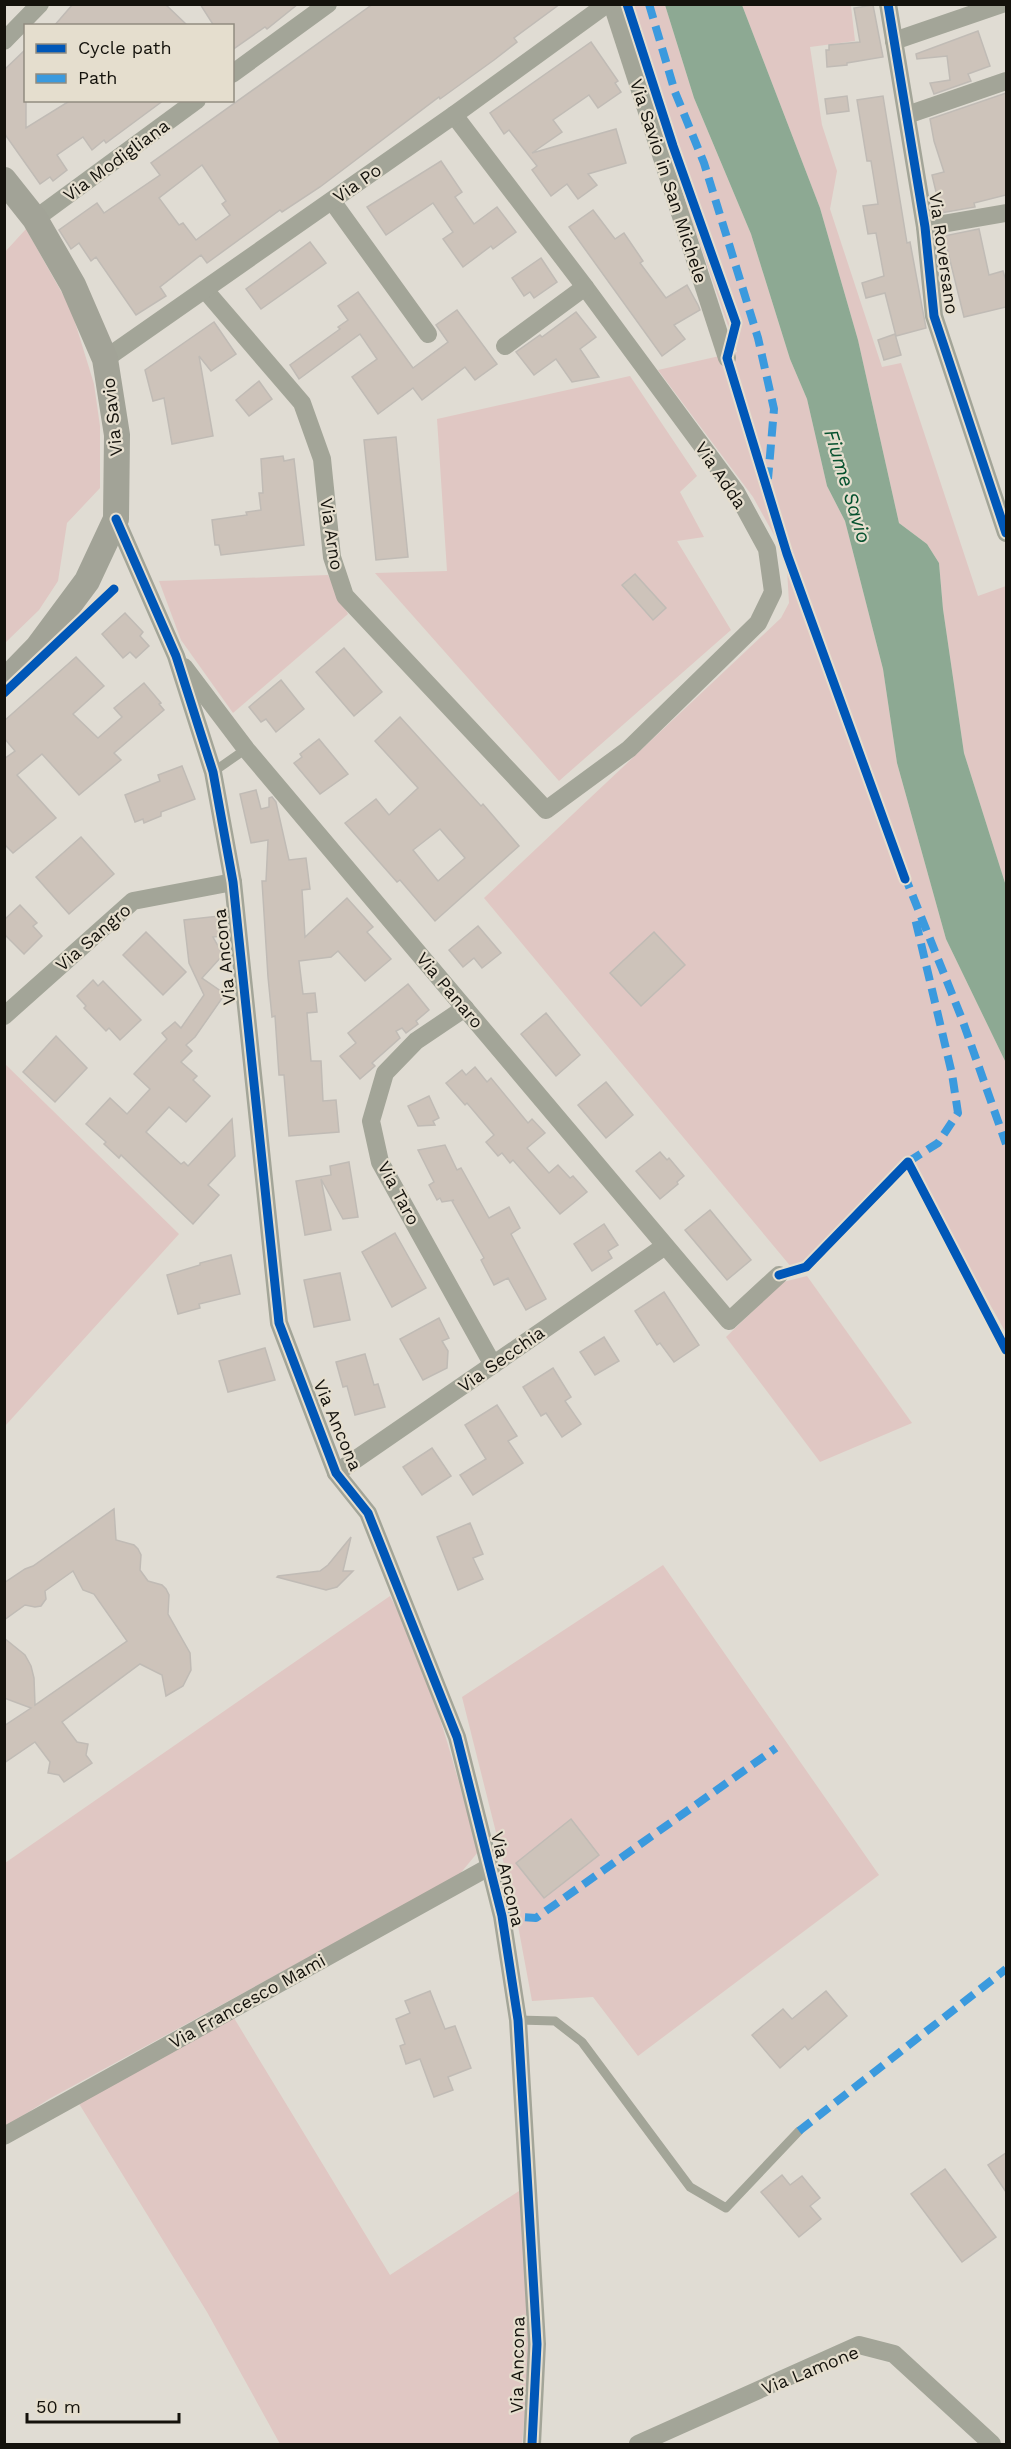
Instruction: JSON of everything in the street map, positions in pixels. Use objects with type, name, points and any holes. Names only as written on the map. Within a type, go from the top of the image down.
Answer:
[{"type":"street","points":[[4,41],[40,4]]},
{"type":"street","points":[[234,73],[328,4]]},
{"type":"street","name":"Via Po","points":[[105,359],[332,201],[607,4]]},
{"type":"street","name":"Via Savio in San Michele","points":[[612,4],[727,358]]},
{"type":"street","name":"Via Roversano","points":[[888,4],[925,227],[934,316],[1006,533]]},
{"type":"street","points":[[894,41],[1002,4]]},
{"type":"street","points":[[907,115],[1006,81]]},
{"type":"street","name":"Via Modigliana","points":[[34,219],[194,102]]},
{"type":"street","name":"Via Adda","points":[[454,114],[585,286],[735,492],[768,549],[773,592],[758,623],[629,749],[546,810]]},
{"type":"street","name":"Via Savio","points":[[4,180],[34,219],[73,285],[105,359],[117,435],[116,519],[87,581],[38,647],[4,682]]},
{"type":"street","points":[[332,201],[428,334]]},
{"type":"street","points":[[925,227],[1006,213]]},
{"type":"street","points":[[505,345],[585,286]]},
{"type":"street","name":"Via Arno","points":[[205,290],[302,403],[322,459],[332,557],[345,596],[546,810]]},
{"type":"street","name":"Via Ancona","points":[[116,519],[176,656],[213,772],[233,882],[279,1323],[336,1473],[368,1513],[457,1737],[502,1916],[518,2020],[537,2344],[532,2445]]},
{"type":"street","name":"Via Panaro","points":[[176,656],[246,749],[729,1321],[779,1275]]},
{"type":"street","name":"Via Sangro","points":[[4,1016],[133,902],[233,882]]},
{"type":"street","name":"Via Taro","points":[[465,1008],[416,1041],[385,1073],[371,1121],[380,1162],[493,1365]]},
{"type":"street","name":"Via Secchia","points":[[336,1473],[665,1246]]},
{"type":"street","name":"Via Francesco Mami","points":[[4,2136],[489,1867]]},
{"type":"street","name":"Via Lamone","points":[[638,2445],[859,2346],[894,2354],[992,2445]]},
{"type":"lane","points":[[213,772],[246,749]]},
{"type":"lane","points":[[518,2020],[555,2021],[582,2042],[690,2187],[726,2208],[800,2131]]},
{"type":"shaded area","points":[[618,5],[665,5],[694,98],[751,234],[790,359],[807,399],[827,486],[845,521],[883,669],[897,763],[946,939],[1006,1063],[1006,1333],[923,1185],[904,1172],[886,1176],[804,1264],[792,1268],[484,898],[781,618],[789,603],[787,569],[779,544],[753,497],[658,370],[737,352]]},
{"type":"shaded area","points":[[742,5],[856,5],[851,6],[855,41],[810,47],[822,125],[837,171],[830,209],[882,367],[901,363],[978,596],[1006,586],[1006,886],[964,753],[943,609],[939,563],[927,544],[899,523],[858,340],[820,208]]},
{"type":"shaded area","points":[[26,229],[71,309],[94,384],[100,426],[100,488],[67,523],[58,581],[39,610],[5,643],[4,253]]},
{"type":"shaded area","points":[[630,376],[697,476],[680,492],[704,537],[677,541],[731,630],[559,781],[375,573],[447,571],[437,419]]},
{"type":"shaded area","points":[[328,575],[348,614],[233,713],[181,640],[159,581]]},
{"type":"shaded area","points":[[4,1063],[179,1234],[5,1426],[4,1426]]},
{"type":"shaded area","points":[[807,1276],[912,1423],[820,1462],[726,1337],[783,1282]]},
{"type":"shaded area","points":[[663,1565],[879,1875],[638,2056],[593,1997],[532,2001],[514,1904],[462,1697]]},
{"type":"shaded area","points":[[390,1596],[405,1625],[430,1688],[478,1852],[459,1875],[49,2099],[5,2127],[5,1863]]},
{"type":"shaded area","points":[[234,2018],[390,2275],[519,2191],[531,2348],[522,2444],[280,2444],[207,2312],[78,2102]]},
{"type":"water","name":"Fiume Savio","points":[[665,5],[742,5],[820,208],[858,340],[899,523],[927,544],[939,563],[943,609],[964,753],[1006,886],[1006,1063],[946,939],[897,763],[883,669],[845,521],[827,486],[807,399],[790,359],[751,234],[694,98]]},
{"type":"building","points":[[73,4],[165,4],[186,24],[56,24]]},
{"type":"building","points":[[200,4],[298,4],[267,29],[265,27],[234,49],[234,24],[213,24]]},
{"type":"building","points":[[373,4],[560,4],[514,38],[517,42],[494,60],[440,99],[439,97],[320,187],[282,212],[280,210],[207,263],[201,255],[160,287],[166,296],[136,315],[96,257],[91,261],[79,243],[71,249],[59,230],[97,203],[104,213],[160,175],[151,163]],"holes":[[[202,165],[226,201],[222,204],[230,215],[196,240],[183,223],[179,225],[159,198]]]},
{"type":"building","points":[[873,5],[883,57],[827,67],[826,50],[829,50],[829,45],[860,42],[854,8]]},
{"type":"building","points":[[978,31],[990,66],[968,74],[971,81],[934,94],[930,83],[950,80],[947,56],[917,59],[916,54]]},
{"type":"building","points":[[591,42],[618,81],[615,83],[621,92],[598,108],[589,95],[553,120],[562,132],[532,153],[616,129],[626,163],[588,174],[597,185],[578,199],[567,184],[551,196],[532,170],[537,166],[509,130],[504,134],[490,113]]},
{"type":"building","points":[[24,51],[26,128],[68,102],[161,102],[106,143],[104,140],[92,150],[83,137],[57,155],[67,170],[53,181],[50,177],[40,184],[4,133],[4,70]]},
{"type":"building","points":[[1006,93],[1006,195],[974,203],[975,207],[941,213],[932,175],[944,172],[930,119]]},
{"type":"building","points":[[847,96],[849,111],[827,114],[825,99]]},
{"type":"building","points":[[883,96],[907,243],[910,242],[926,328],[896,336],[885,293],[866,298],[862,283],[884,276],[876,233],[868,234],[863,206],[878,204],[871,161],[867,161],[857,100]]},
{"type":"building","points":[[441,161],[462,192],[455,197],[474,224],[497,207],[516,232],[493,249],[491,246],[463,267],[443,239],[453,232],[433,203],[386,235],[367,207]]},
{"type":"building","points":[[593,210],[615,239],[624,233],[643,261],[640,263],[666,298],[687,285],[698,305],[700,310],[674,325],[685,339],[662,356],[569,227]]},
{"type":"building","points":[[979,229],[989,275],[1003,271],[1006,281],[1006,307],[964,317],[944,236]]},
{"type":"building","points":[[310,242],[326,263],[261,309],[246,289]]},
{"type":"building","points":[[541,258],[557,282],[534,298],[530,292],[524,296],[512,278]]},
{"type":"building","points":[[358,292],[413,368],[448,342],[436,325],[457,310],[497,364],[475,380],[465,367],[422,400],[413,388],[378,414],[352,377],[377,359],[360,334],[299,379],[290,365],[340,329],[338,327],[348,320],[338,306]]},
{"type":"building","points":[[576,312],[596,337],[580,349],[599,377],[572,382],[556,359],[534,375],[516,352],[540,335],[542,337]]},
{"type":"building","points":[[214,322],[236,354],[211,371],[199,356],[213,436],[172,444],[164,398],[153,401],[145,370]]},
{"type":"building","points":[[895,334],[901,355],[884,360],[878,340]]},
{"type":"building","points":[[259,381],[272,399],[249,416],[236,400]]},
{"type":"building","points":[[396,437],[408,557],[376,560],[364,440]]},
{"type":"building","points":[[283,456],[284,461],[294,459],[304,545],[221,555],[219,545],[215,545],[212,520],[247,515],[246,512],[261,510],[259,493],[263,493],[261,459]]},
{"type":"building","points":[[635,574],[666,608],[653,620],[622,585]]},
{"type":"building","points":[[125,613],[143,632],[140,636],[149,646],[136,658],[130,652],[123,658],[102,634]]},
{"type":"building","points":[[344,648],[382,692],[354,716],[316,672]]},
{"type":"building","points":[[76,657],[104,686],[73,714],[98,738],[122,717],[114,708],[144,683],[164,710],[114,753],[121,760],[79,795],[42,754],[17,775],[56,818],[13,853],[4,844],[4,759],[15,751],[4,738],[4,721]]},
{"type":"building","points":[[281,680],[304,709],[276,732],[266,719],[261,722],[249,707]]},
{"type":"building","points":[[400,717],[481,806],[483,804],[519,846],[435,921],[400,880],[397,882],[345,823],[376,799],[389,815],[418,788],[375,741]],"holes":[[[440,829],[465,858],[438,881],[413,850]]]},
{"type":"building","points":[[319,739],[348,774],[320,794],[294,763],[302,757],[300,754]]},
{"type":"building","points":[[182,766],[195,799],[161,812],[161,816],[144,823],[143,819],[135,822],[125,795],[160,781],[158,775]]},
{"type":"building","points":[[256,790],[261,809],[269,807],[269,798],[272,797],[276,802],[289,860],[306,858],[310,889],[302,890],[305,937],[347,898],[373,927],[367,932],[391,959],[365,981],[338,951],[331,957],[299,961],[303,994],[315,993],[317,1012],[307,1013],[311,1061],[321,1061],[323,1101],[336,1100],[339,1132],[289,1136],[284,1075],[279,1075],[275,1016],[272,1017],[268,977],[262,881],[266,881],[268,840],[251,843],[240,794]]},
{"type":"building","points":[[81,837],[114,874],[69,914],[36,877]]},
{"type":"building","points":[[20,905],[37,923],[33,926],[42,936],[24,954],[4,934],[4,920]]},
{"type":"building","points":[[219,916],[221,936],[213,937],[223,955],[202,978],[225,994],[195,1037],[186,1045],[192,1051],[181,1062],[197,1076],[193,1080],[210,1096],[186,1122],[169,1107],[146,1132],[181,1164],[184,1162],[188,1166],[232,1119],[235,1156],[208,1185],[219,1195],[193,1224],[121,1155],[119,1158],[104,1144],[106,1142],[86,1124],[110,1098],[127,1114],[150,1089],[134,1074],[167,1039],[162,1033],[175,1022],[181,1028],[204,995],[189,963],[184,920]]},
{"type":"building","points":[[478,926],[501,953],[482,968],[474,958],[463,967],[449,950]]},
{"type":"building","points":[[146,932],[186,972],[163,995],[123,955]]},
{"type":"building","points":[[654,932],[685,965],[641,1006],[610,973]]},
{"type":"building","points":[[93,980],[98,986],[103,981],[141,1020],[120,1040],[109,1028],[106,1031],[84,1008],[86,1006],[77,996]]},
{"type":"building","points":[[408,984],[429,1010],[416,1021],[418,1024],[406,1033],[402,1028],[396,1031],[400,1038],[372,1063],[375,1066],[360,1079],[340,1056],[356,1043],[348,1033]]},
{"type":"building","points":[[546,1013],[580,1055],[556,1076],[521,1034]]},
{"type":"building","points":[[56,1036],[87,1068],[55,1102],[23,1072]]},
{"type":"building","points":[[475,1067],[487,1082],[491,1078],[528,1123],[532,1119],[545,1133],[527,1148],[549,1173],[558,1165],[570,1178],[573,1176],[587,1192],[560,1214],[513,1160],[510,1163],[502,1153],[498,1156],[486,1142],[494,1135],[467,1103],[465,1105],[446,1083],[462,1070],[466,1075]]},
{"type":"building","points":[[606,1082],[633,1115],[606,1138],[578,1105]]},
{"type":"building","points":[[429,1096],[439,1118],[433,1121],[435,1125],[418,1126],[408,1106]]},
{"type":"building","points":[[445,1145],[457,1170],[461,1168],[489,1218],[509,1207],[520,1228],[511,1234],[546,1299],[526,1310],[508,1278],[494,1285],[481,1260],[484,1258],[452,1201],[454,1200],[442,1202],[440,1198],[437,1200],[429,1185],[434,1182],[418,1150]]},
{"type":"building","points":[[660,1152],[667,1160],[669,1158],[684,1176],[660,1199],[636,1171]]},
{"type":"building","points":[[349,1162],[358,1217],[343,1219],[321,1179],[331,1230],[305,1235],[296,1181],[331,1175],[330,1166]]},
{"type":"building","points":[[710,1210],[751,1260],[727,1280],[685,1230]]},
{"type":"building","points":[[604,1224],[618,1245],[608,1251],[612,1258],[592,1271],[574,1244]]},
{"type":"building","points":[[395,1233],[426,1288],[392,1307],[362,1252]]},
{"type":"building","points":[[231,1255],[240,1294],[199,1304],[200,1308],[178,1314],[167,1275]]},
{"type":"building","points":[[340,1273],[350,1320],[314,1327],[304,1280]]},
{"type":"building","points":[[664,1292],[699,1345],[674,1362],[660,1343],[657,1345],[635,1311]]},
{"type":"building","points":[[439,1318],[449,1338],[442,1341],[448,1351],[447,1368],[423,1380],[400,1339]]},
{"type":"building","points":[[604,1337],[619,1361],[595,1375],[580,1352]]},
{"type":"building","points":[[265,1348],[275,1380],[228,1392],[219,1361]]},
{"type":"building","points":[[365,1354],[374,1385],[378,1384],[385,1407],[355,1415],[347,1386],[343,1387],[336,1362]]},
{"type":"building","points":[[553,1368],[571,1397],[565,1401],[581,1424],[562,1437],[546,1413],[541,1416],[523,1387]]},
{"type":"building","points":[[497,1405],[517,1436],[508,1441],[523,1463],[473,1495],[460,1475],[486,1459],[465,1425]]},
{"type":"building","points":[[432,1448],[451,1476],[422,1495],[403,1467]]},
{"type":"building","points":[[114,1509],[116,1540],[134,1545],[138,1549],[141,1555],[140,1570],[148,1581],[162,1585],[169,1595],[168,1614],[190,1653],[191,1670],[183,1686],[166,1696],[162,1675],[140,1664],[62,1722],[77,1742],[88,1744],[86,1755],[92,1763],[64,1782],[59,1775],[48,1773],[50,1762],[35,1742],[4,1763],[4,1726],[31,1708],[4,1698],[4,1638],[25,1655],[31,1666],[35,1705],[127,1641],[94,1594],[83,1590],[73,1571],[45,1591],[46,1599],[41,1606],[25,1605],[4,1620],[4,1583],[33,1566]]},
{"type":"building","points":[[470,1523],[483,1554],[473,1558],[483,1579],[458,1590],[437,1537]]},
{"type":"building","points":[[351,1537],[343,1571],[353,1571],[337,1587],[326,1590],[277,1577],[320,1571],[328,1565]]},
{"type":"building","points":[[571,1819],[599,1855],[544,1898],[516,1863]]},
{"type":"building","points":[[430,1991],[445,2029],[455,2026],[471,2068],[448,2077],[453,2090],[434,2097],[420,2059],[406,2064],[400,2046],[405,2044],[396,2019],[410,2013],[405,2001]]},
{"type":"building","points":[[826,1991],[847,2016],[808,2050],[805,2046],[780,2068],[752,2035],[783,2009],[792,2019]]},
{"type":"building","points":[[1006,2153],[1006,2192],[988,2165]]},
{"type":"building","points":[[945,2169],[996,2237],[962,2262],[911,2194]]},
{"type":"building","points":[[782,2175],[790,2185],[802,2176],[820,2198],[810,2206],[821,2219],[799,2237],[761,2192]]},
{"type":"marked path","points":[[649,4],[675,92],[704,163],[758,338],[774,409],[768,479]]},
{"type":"marked path","points":[[904,874],[962,1019],[1006,1144]]},
{"type":"marked path","points":[[908,1162],[938,1143],[958,1113],[952,1074],[914,914]]},
{"type":"marked path","points":[[502,1916],[536,1918],[776,1748]]},
{"type":"marked path","points":[[799,2131],[1006,1969]]},
{"type":"cycle path","points":[[627,4],[673,146],[736,323],[727,358],[787,554],[905,879]]},
{"type":"cycle path","points":[[888,4],[925,227],[934,316],[1006,533]]},
{"type":"cycle path","points":[[116,519],[176,656],[213,772],[233,882],[279,1323],[336,1473],[368,1513],[457,1737],[502,1916],[518,2020],[537,2344],[532,2444]]},
{"type":"cycle path","points":[[4,693],[114,589]]},
{"type":"cycle path","points":[[779,1275],[806,1267],[908,1162],[1006,1350]]}]
